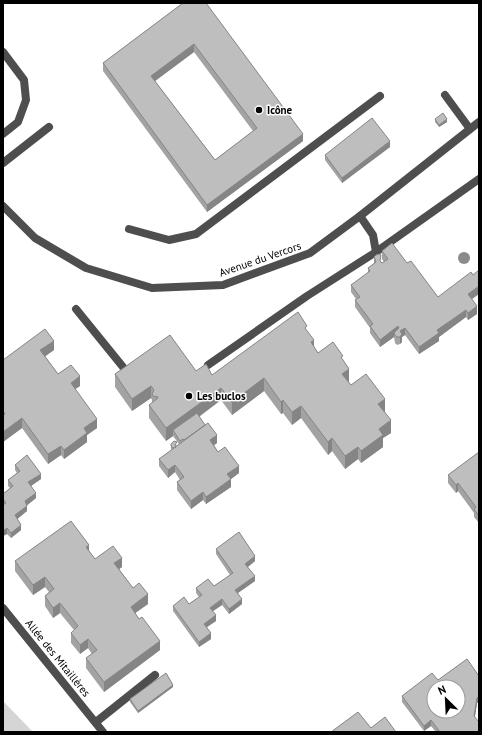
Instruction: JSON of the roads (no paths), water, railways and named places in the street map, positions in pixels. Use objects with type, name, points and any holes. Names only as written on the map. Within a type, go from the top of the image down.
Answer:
[{"type":"street","points":[[3,52],[24,80],[26,100],[18,122],[3,134]]},
{"type":"street","points":[[444,95],[470,129]]},
{"type":"street","points":[[129,229],[169,240],[196,234],[380,96]]},
{"type":"street","name":"Avenue du Vercors","points":[[3,206],[35,238],[86,268],[152,288],[223,285],[310,253],[360,216],[479,122]]},
{"type":"street","points":[[3,163],[49,127]]},
{"type":"street","points":[[208,364],[376,252],[479,179]]},
{"type":"street","points":[[360,216],[373,235],[376,252]]},
{"type":"street","points":[[76,309],[123,367]]},
{"type":"street","name":"Allée des Mitaillères","points":[[3,608],[103,732]]},
{"type":"street","points":[[96,722],[155,675]]},
{"type":"place","name":"Icône","points":[[259,110]]},
{"type":"place","name":"Les buclos","points":[[189,396]]}]
